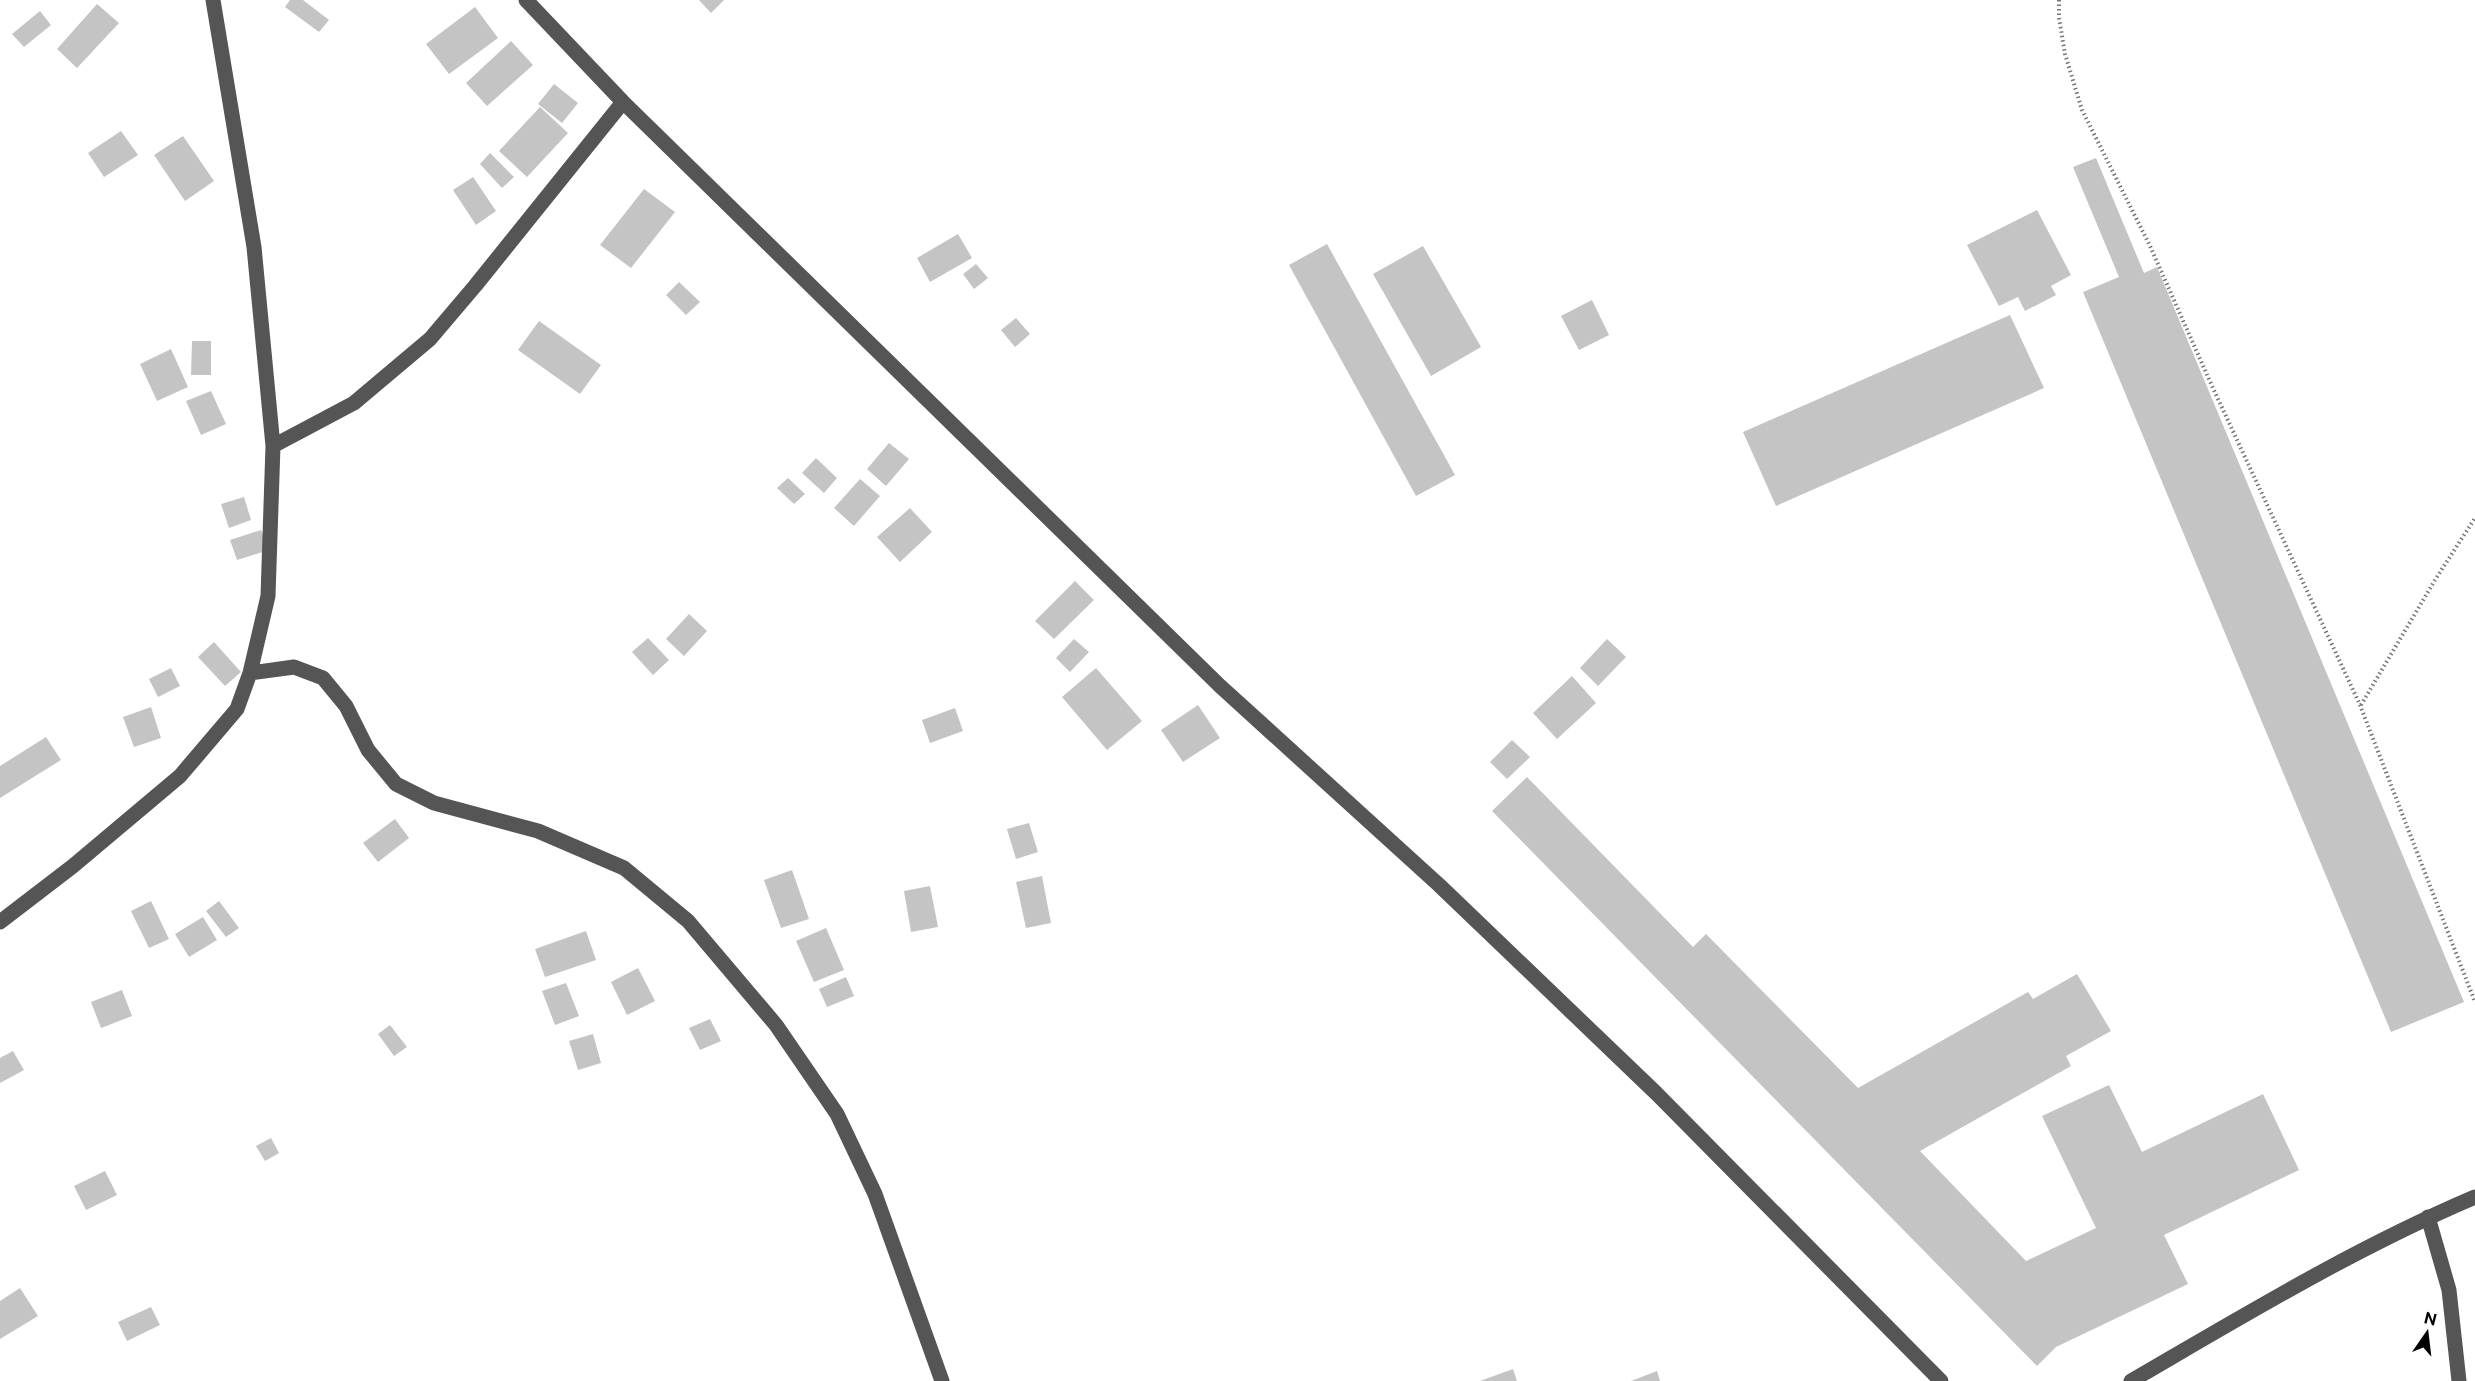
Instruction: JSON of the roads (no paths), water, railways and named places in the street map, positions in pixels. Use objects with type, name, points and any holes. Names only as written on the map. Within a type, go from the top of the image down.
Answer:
[{"type":"street","points":[[0,922],[73,866],[180,776],[237,709],[250,673],[268,596],[273,446],[254,247],[213,0]]},
{"type":"street","points":[[526,0],[623,102],[1220,686],[1439,885],[1656,1093],[1941,1381]]},
{"type":"street","points":[[273,446],[354,403],[430,339],[623,102]]},
{"type":"street","points":[[250,673],[294,667],[323,678],[346,706],[368,750],[396,784],[434,803],[538,831],[624,868],[688,921],[776,1025],[837,1114],[875,1194],[942,1381]]},
{"type":"street","points":[[2131,1381],[2295,1286],[2428,1217],[2475,1197]]},
{"type":"street","points":[[2428,1217],[2449,1290],[2459,1381]]}]
